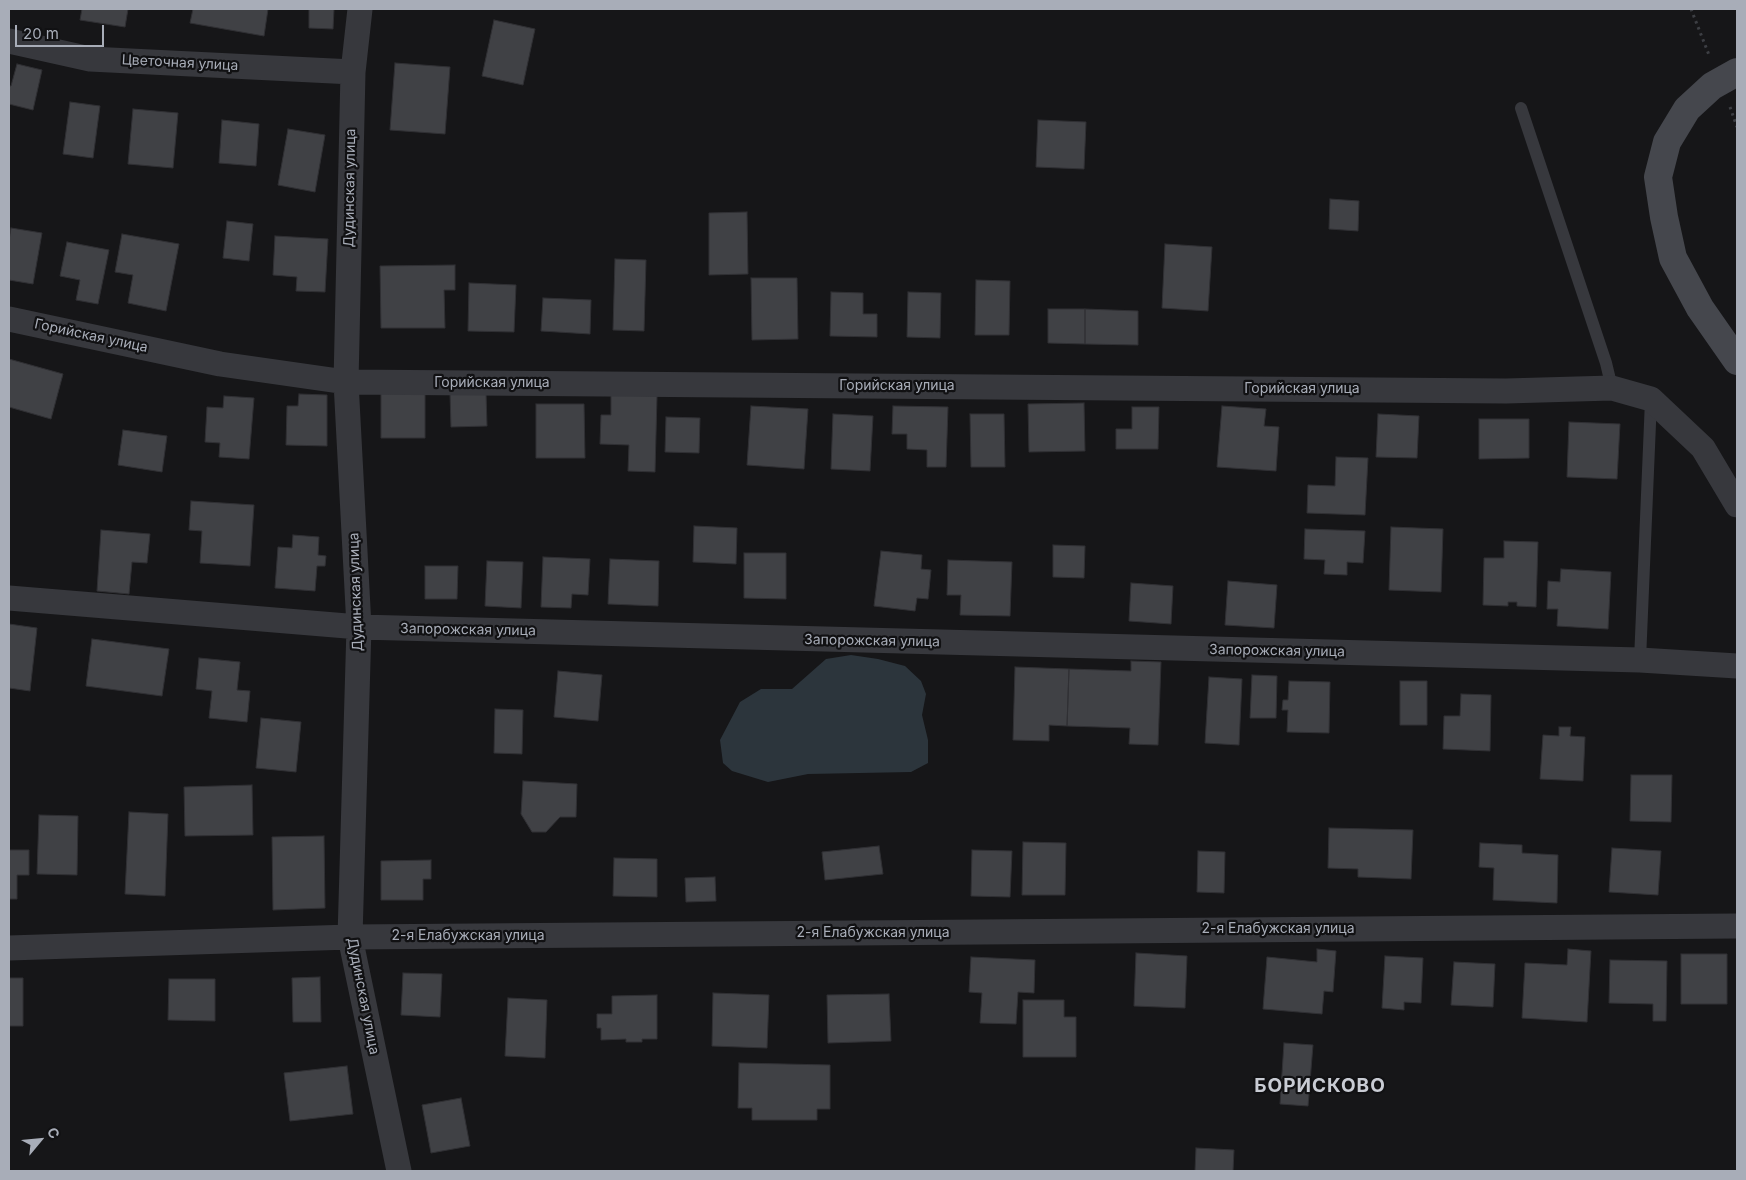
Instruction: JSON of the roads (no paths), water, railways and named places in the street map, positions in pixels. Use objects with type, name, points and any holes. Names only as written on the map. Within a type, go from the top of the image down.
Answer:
[{"type":"main road","points":[[1737,72],[1712,86],[1687,109],[1667,142],[1658,177],[1673,258],[1700,308],[1737,361]]},
{"type":"street","name":"Дудинская улица","points":[[360,9],[353,72],[346,382],[360,627],[350,937],[400,1171]]},
{"type":"street","name":"Цветочная улица","points":[[9,41],[90,59],[353,72]]},
{"type":"street","name":"Горийская улица","points":[[9,319],[220,364],[346,382],[1506,391],[1612,388],[1651,399],[1703,448],[1737,505]]},
{"type":"street","name":"Запорожская улица","points":[[9,598],[360,627],[1640,660],[1737,666]]},
{"type":"street","name":"2-я Елабужская улица","points":[[9,948],[350,937],[1737,926]]},
{"type":"lane","points":[[1521,108],[1606,363],[1612,388]]},
{"type":"lane","points":[[1640,660],[1651,399]]},
{"type":"district","name":"БОРИСКОВО","points":[[1320,1086]]}]
